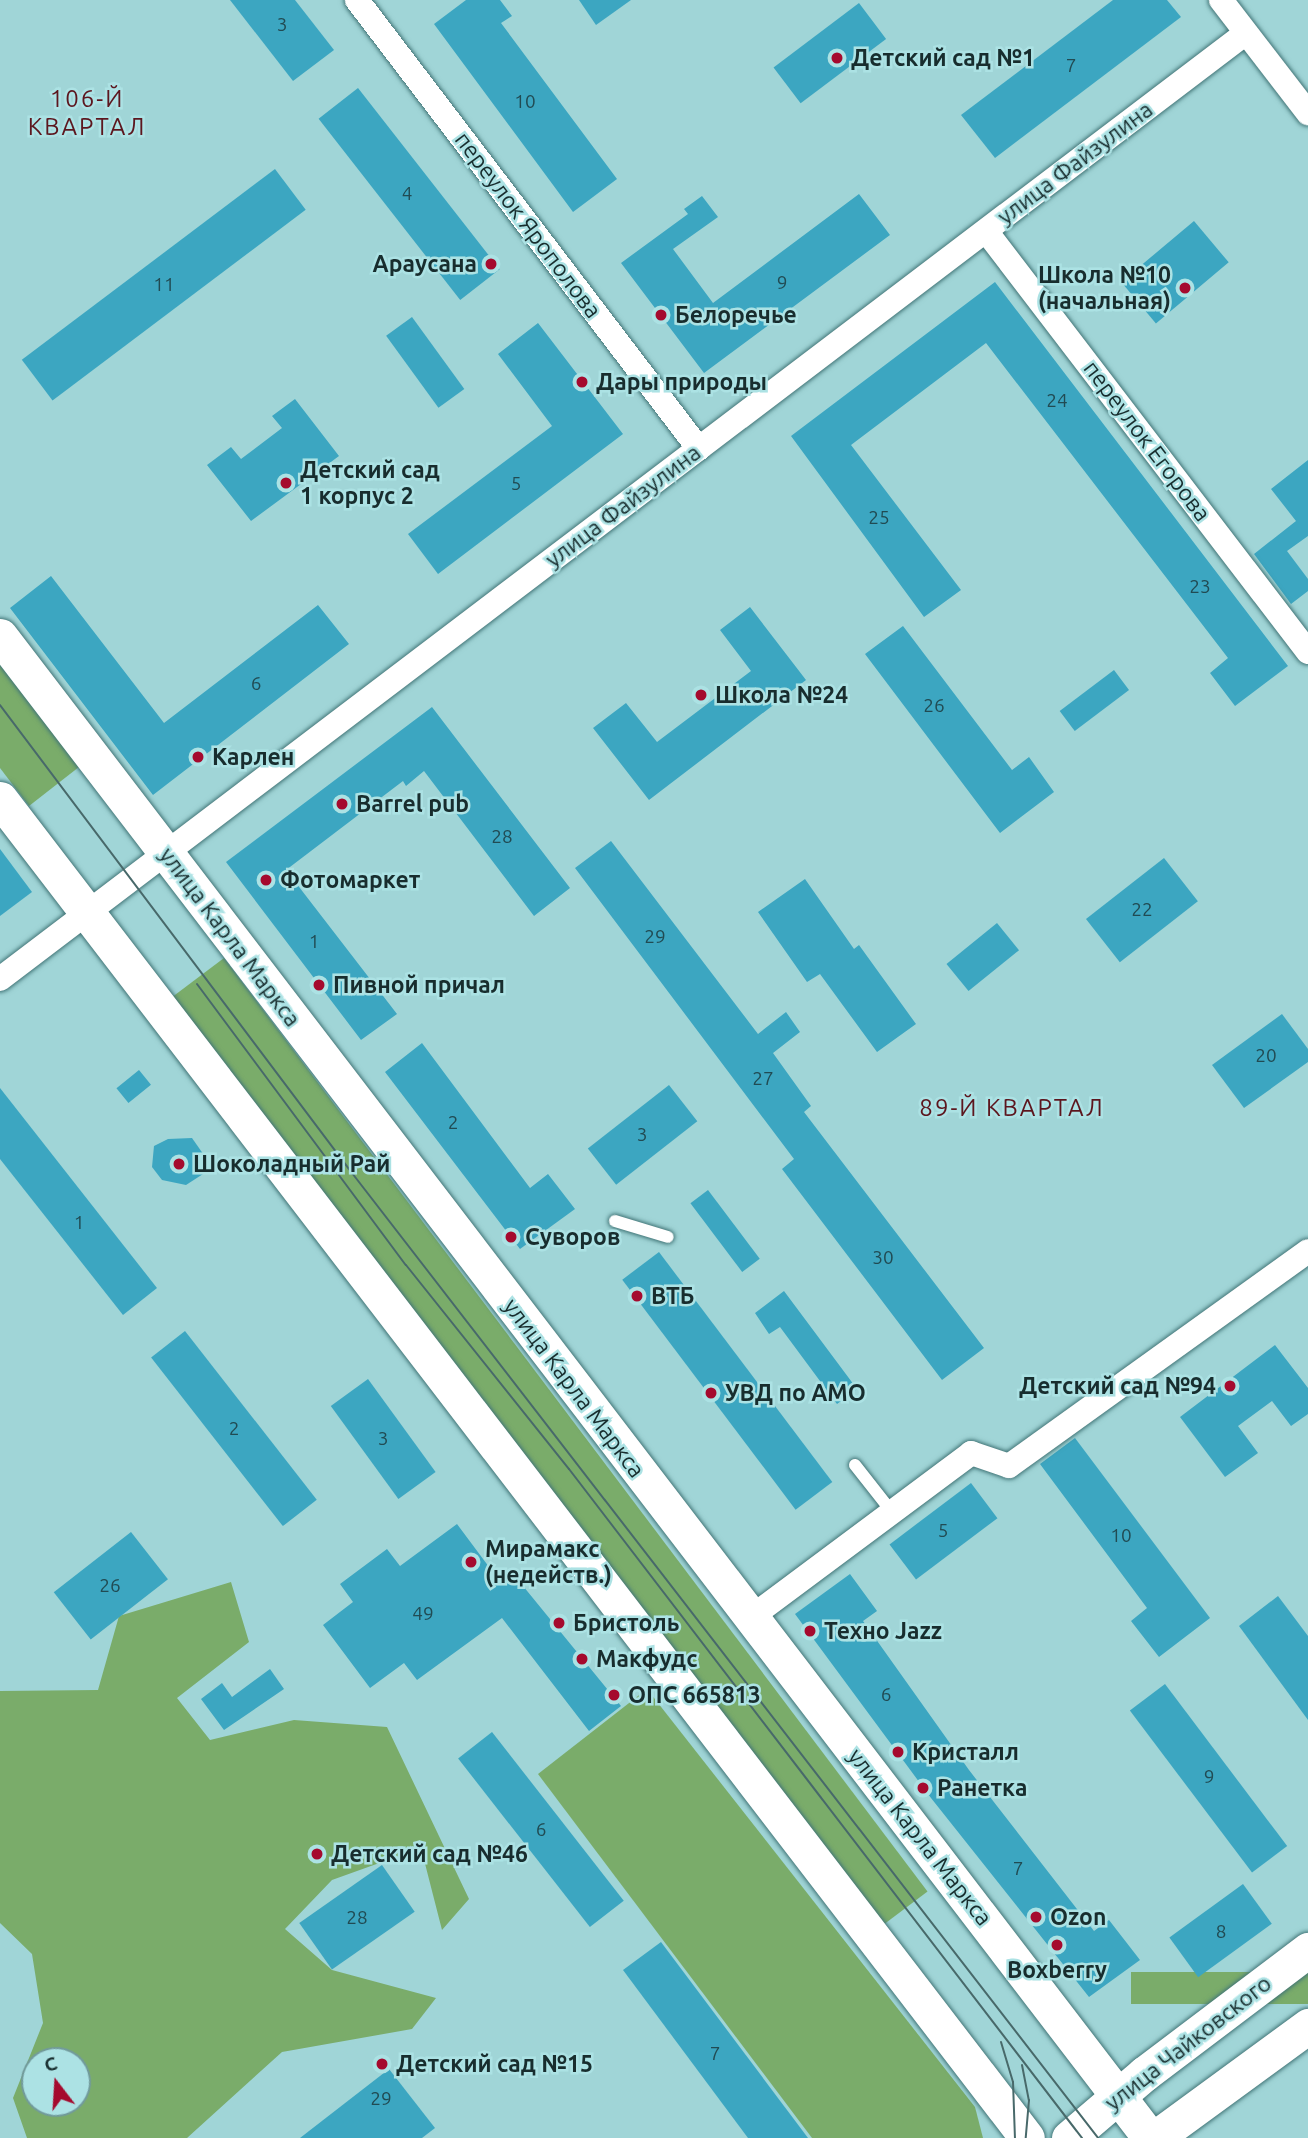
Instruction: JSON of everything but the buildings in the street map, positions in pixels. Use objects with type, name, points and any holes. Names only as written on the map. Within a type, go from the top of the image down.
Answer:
[{"type":"main road","name":"улица Карла Маркса","points":[[0,636],[750,1618],[1152,2138]]},
{"type":"main road","points":[[0,799],[1027,2138]]},
{"type":"main road","name":"улица Чайковского","points":[[1069,2138],[1119,2094],[1308,1950]]},
{"type":"main road","points":[[1152,2138],[1308,2025]]},
{"type":"street","name":"переулок Ярополова","points":[[357,0],[699,449]]},
{"type":"street","points":[[1222,0],[1308,113]]},
{"type":"street","name":"улица Файзулина","points":[[0,979],[1246,33]]},
{"type":"street","name":"переулок Егорова","points":[[986,231],[1308,652]]},
{"type":"street","points":[[750,1618],[971,1453],[1009,1466],[1308,1251]]},
{"type":"lane","points":[[615,1221],[668,1237]]},
{"type":"lane","points":[[855,1465],[892,1512]]},
{"type":"green space","points":[[0,665],[79,767],[29,806],[0,768]]},
{"type":"green space","points":[[224,958],[928,1892],[876,1930],[173,997]]},
{"type":"green space","points":[[231,1582],[249,1642],[177,1698],[210,1740],[294,1720],[387,1727],[469,1899],[442,1930],[421,1848],[332,1880],[285,1929],[332,1970],[436,1998],[412,2029],[282,2052],[187,2138],[27,2138],[13,2098],[21,2078],[21,2117],[91,2117],[91,2047],[33,2047],[43,2023],[32,1954],[0,1923],[0,1691],[98,1690],[119,1616]]},
{"type":"green space","points":[[647,1689],[975,2107],[983,2138],[812,2138],[538,1774]]},
{"type":"green space","points":[[1131,1972],[1308,1972],[1308,2004],[1131,2004]]},
{"type":"tram line","points":[[0,705],[352,1173],[1098,2138]]},
{"type":"tram line","points":[[197,984],[406,1265],[569,1469],[1082,2138]]},
{"type":"tram line","points":[[1001,2042],[1013,2082],[1015,2138]]},
{"type":"tram line","points":[[1022,2065],[1029,2100],[1026,2138]]},
{"type":"place","name":"Детский сад №1","points":[[837,58]]},
{"type":"place","name":"Араусана","points":[[491,264]]},
{"type":"place","name":"Школа №10 (начальная)","points":[[1185,288]]},
{"type":"place","name":"Белоречье","points":[[661,315]]},
{"type":"place","name":"Дары природы","points":[[582,382]]},
{"type":"place","name":"Детский сад 1 корпус 2","points":[[286,483]]},
{"type":"place","name":"Школа №24","points":[[701,695]]},
{"type":"place","name":"Карлен","points":[[198,757]]},
{"type":"place","name":"Barrel pub","points":[[342,804]]},
{"type":"place","name":"Фотомаркет","points":[[266,880]]},
{"type":"place","name":"Пивной причал","points":[[319,985]]},
{"type":"place","name":"Шоколадный Рай","points":[[179,1164]]},
{"type":"place","name":"Суворов","points":[[511,1237]]},
{"type":"place","name":"ВТБ","points":[[637,1296]]},
{"type":"place","name":"Детский сад №94","points":[[1230,1386]]},
{"type":"place","name":"УВД по АМО","points":[[711,1393]]},
{"type":"place","name":"Мирамакс (недейств.)","points":[[471,1562]]},
{"type":"place","name":"Бристоль","points":[[559,1623]]},
{"type":"place","name":"Техно Jazz","points":[[810,1631]]},
{"type":"place","name":"Макфудс","points":[[582,1659]]},
{"type":"place","name":"ОПС 665813","points":[[614,1695]]},
{"type":"place","name":"Кристалл","points":[[898,1752]]},
{"type":"place","name":"Ранетка","points":[[923,1788]]},
{"type":"place","name":"Детский сад №46","points":[[317,1854]]},
{"type":"place","name":"Ozon","points":[[1036,1917]]},
{"type":"place","name":"Boxberry","points":[[1057,1945]]},
{"type":"place","name":"Детский сад №15","points":[[382,2064]]},
{"type":"district","name":"106-Й КВАРТАЛ","points":[[87,113]]},
{"type":"district","name":"89-Й КВАРТАЛ","points":[[1012,1108]]}]
